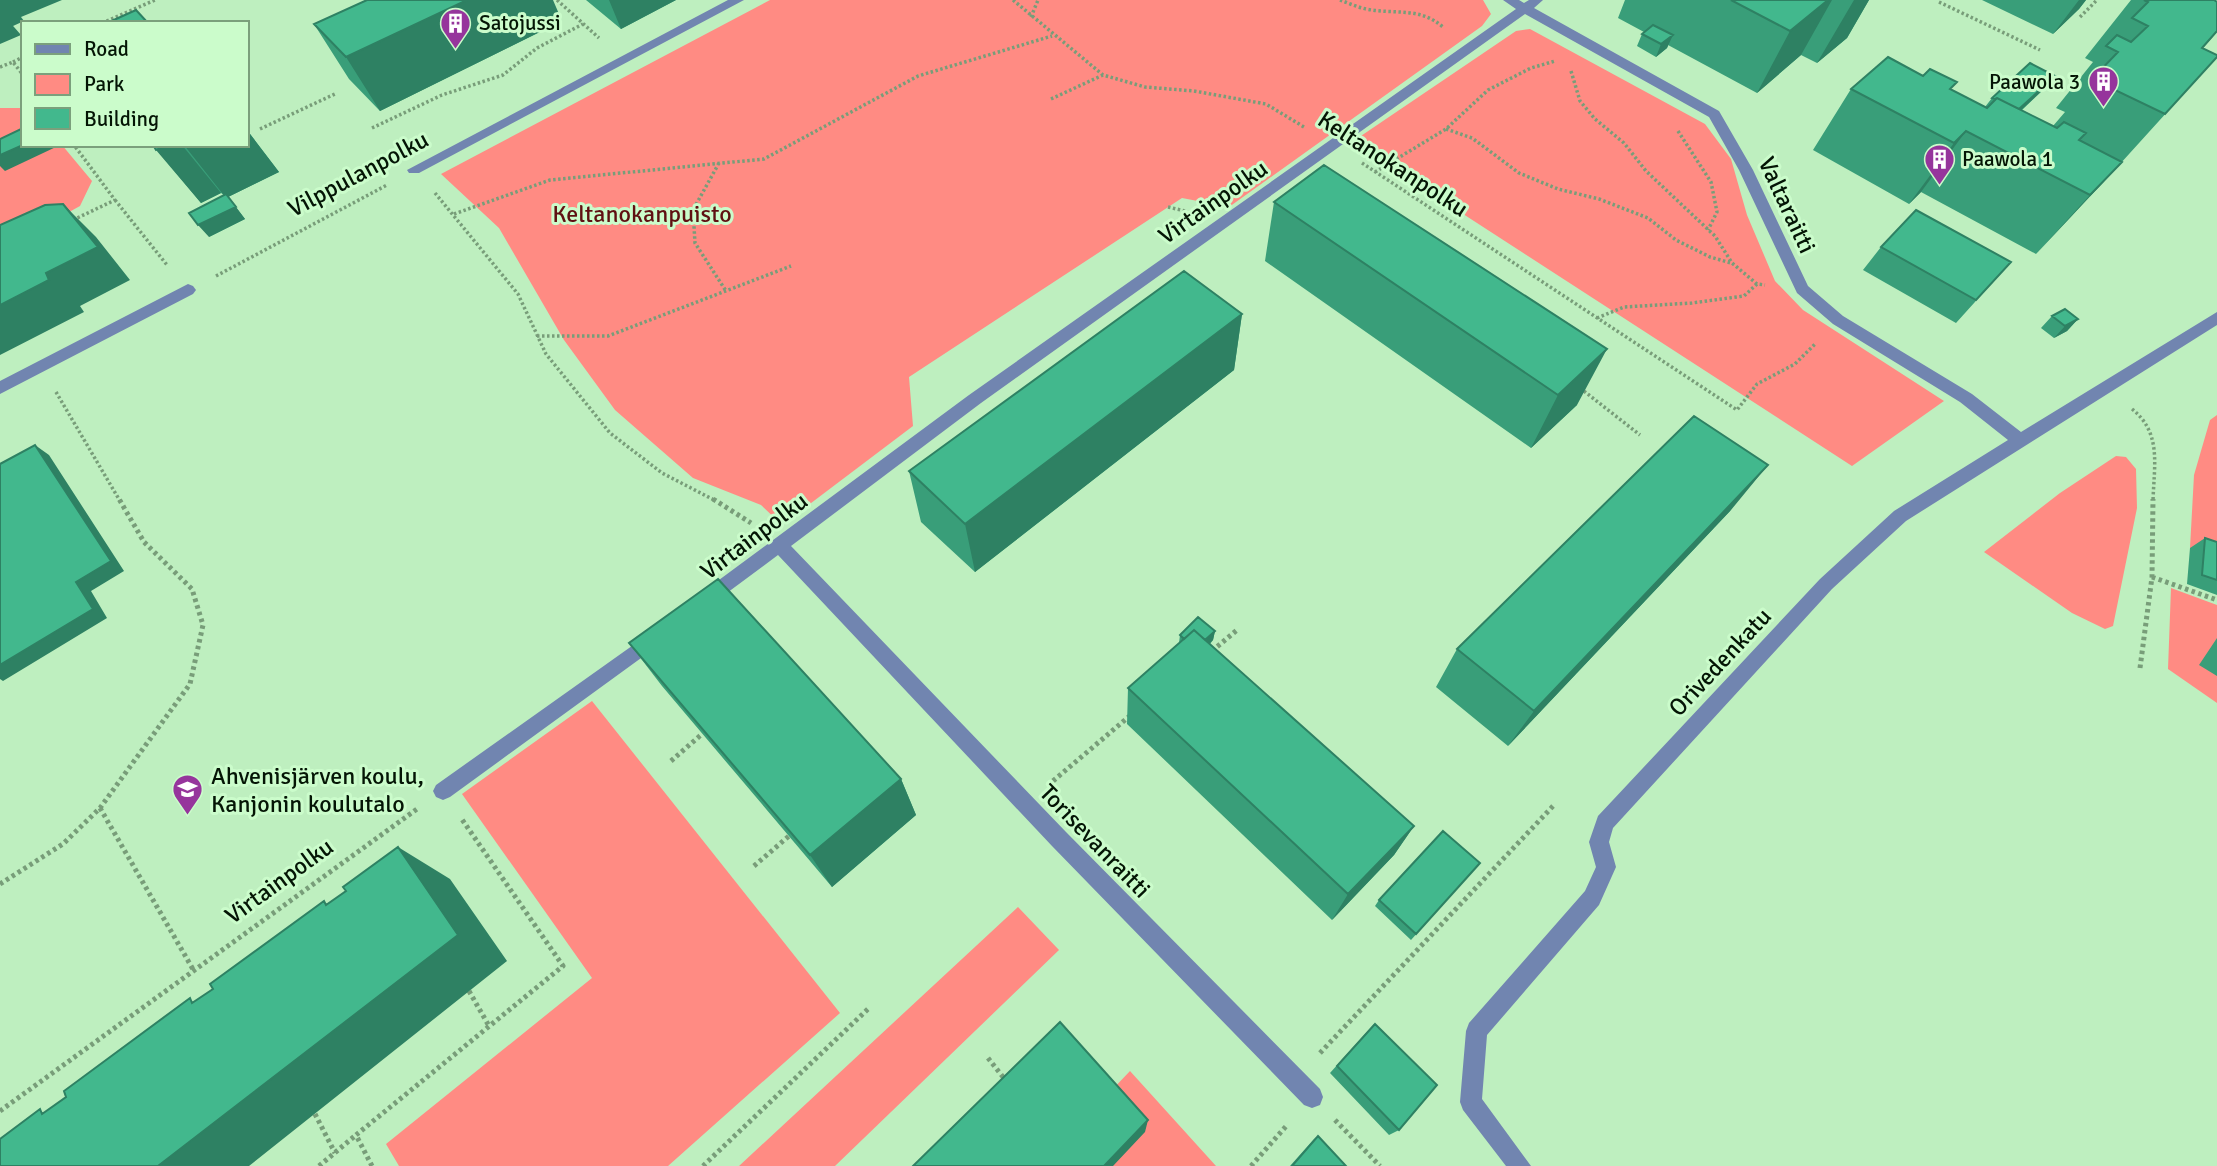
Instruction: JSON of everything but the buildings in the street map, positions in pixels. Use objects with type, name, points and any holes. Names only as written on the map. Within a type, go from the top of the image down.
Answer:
[{"type":"street","name":"Vilppulanpolku","points":[[414,170],[738,0]]},
{"type":"street","name":"Valtaraitti","points":[[1509,0],[1531,4],[1587,44],[1714,114],[1746,170],[1801,289],[1838,320],[1966,398],[2021,441]]},
{"type":"street","name":"Virtainpolku","points":[[691,611],[975,399],[1531,4]]},
{"type":"street","points":[[0,388],[188,290]]},
{"type":"street","name":"Orivedenkatu","points":[[1520,1166],[1471,1102],[1477,1031],[1592,898],[1606,867],[1599,842],[1605,823],[1826,584],[1900,516],[2217,318]]},
{"type":"street","name":"Torisevanraitti","points":[[779,545],[1026,804],[1312,1097]]},
{"type":"street","points":[[443,790],[669,627]]},
{"type":"path","points":[[107,21],[155,0]]},
{"type":"path","points":[[557,0],[623,60]]},
{"type":"path","name":"Keltanokanpolku","points":[[1013,0],[1052,36],[1103,75],[1146,87],[1194,91],[1266,104],[1376,172],[1737,410],[1756,384],[1795,364],[1838,320]]},
{"type":"path","points":[[1031,17],[1038,0]]},
{"type":"path","points":[[1340,0],[1365,9],[1411,10],[1427,14],[1470,48]]},
{"type":"path","points":[[2080,17],[2097,0]]},
{"type":"path","points":[[1940,2],[2040,50]]},
{"type":"path","points":[[372,128],[442,95],[503,75],[537,47],[583,24]]},
{"type":"path","points":[[454,214],[550,180],[764,159],[918,76],[1052,36]]},
{"type":"path","points":[[1376,172],[1446,129],[1488,90],[1531,68],[1567,57],[1587,44]]},
{"type":"path","points":[[1567,57],[1580,101],[1595,119],[1624,143],[1646,171],[1708,230],[1732,263],[1757,284],[1801,289]]},
{"type":"path","points":[[0,67],[21,58]]},
{"type":"path","points":[[13,62],[21,72]]},
{"type":"path","points":[[1051,99],[1103,75]]},
{"type":"path","points":[[260,129],[337,93]]},
{"type":"path","points":[[1674,125],[1711,182],[1717,212],[1708,230]]},
{"type":"path","points":[[1446,129],[1472,138],[1519,173],[1558,189],[1599,199],[1648,218],[1676,240],[1710,257],[1732,263]]},
{"type":"path","points":[[75,147],[115,201],[188,290]]},
{"type":"path","points":[[719,162],[693,210],[695,243],[726,291]]},
{"type":"path","points":[[414,170],[454,214],[518,294],[546,354],[610,433],[662,473],[732,509],[779,545]]},
{"type":"path","name":"Vilppulanpolku","points":[[188,290],[414,170]]},
{"type":"path","points":[[69,223],[115,201]]},
{"type":"path","points":[[537,336],[608,336],[791,266]]},
{"type":"path","points":[[1597,318],[1624,307],[1692,303],[1744,296],[1757,284]]},
{"type":"path","points":[[0,884],[62,844],[100,808],[190,684],[203,625],[192,589],[144,542],[42,366]]},
{"type":"path","points":[[1575,385],[1640,435]]},
{"type":"path","points":[[2103,389],[2147,421],[2154,445],[2152,578],[2140,668]]},
{"type":"path","points":[[2152,578],[2217,600]]},
{"type":"path","points":[[1209,654],[1237,630]]},
{"type":"path","points":[[1026,804],[1139,708]]},
{"type":"path","points":[[671,761],[702,734]]},
{"type":"path","points":[[319,1166],[563,966],[443,790]]},
{"type":"path","name":"Virtainpolku","points":[[0,1111],[443,790]]},
{"type":"path","points":[[1251,1166],[1312,1097],[1315,1058],[1554,805]]},
{"type":"path","points":[[100,808],[194,971]]},
{"type":"path","points":[[754,866],[789,836]]},
{"type":"path","points":[[470,991],[489,1026]]},
{"type":"path","points":[[703,1166],[869,1008]]},
{"type":"path","points":[[988,1058],[1014,1090]]},
{"type":"path","points":[[1312,1097],[1380,1166]]},
{"type":"path","points":[[315,1114],[335,1153]]},
{"type":"path","points":[[356,1135],[372,1166]]},
{"type":"green space","name":"Keltanokanpuisto","points":[[770,0],[1483,0],[1491,14],[1482,26],[1229,207],[1182,198],[909,377],[913,426],[782,525],[761,505],[693,478],[615,410],[564,340],[499,228],[441,174]]},
{"type":"green space","points":[[1530,29],[1705,124],[1731,159],[1747,215],[1775,281],[1803,310],[1944,401],[1852,466],[1352,142],[1516,31]]},
{"type":"green space","points":[[0,108],[21,108],[21,147],[64,147],[92,181],[80,206],[51,222],[0,230]]},
{"type":"green space","points":[[2217,415],[2217,557],[2190,548],[2194,475],[2210,420]]},
{"type":"green space","points":[[2116,456],[2126,457],[2136,469],[2137,508],[2113,626],[2105,629],[2072,613],[1984,552],[2060,493]]},
{"type":"green space","points":[[2171,588],[2217,605],[2217,703],[2168,669]]},
{"type":"green space","points":[[592,701],[840,1013],[668,1166],[399,1166],[386,1144],[592,978],[462,794]]},
{"type":"green space","points":[[1018,907],[1059,950],[835,1166],[739,1166]]},
{"type":"green space","points":[[1130,1071],[1216,1166],[1113,1166],[1110,1092]]},
{"type":"place","name":"Satojussi","points":[[456,50]]},
{"type":"place","name":"Paawola 3","points":[[2103,109]]},
{"type":"place","name":"Paawola 1","points":[[1939,186]]},
{"type":"place","name":"Ahvenisjärven koulu, Kanjonin koulutalo","points":[[188,817]]}]
